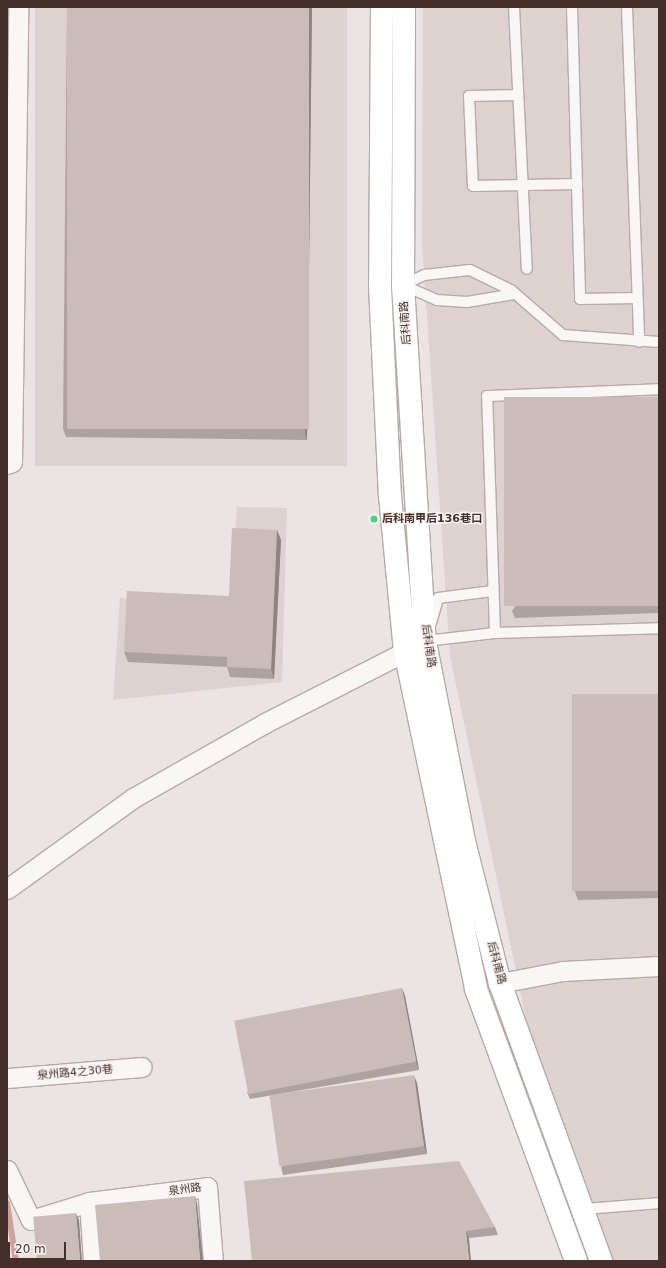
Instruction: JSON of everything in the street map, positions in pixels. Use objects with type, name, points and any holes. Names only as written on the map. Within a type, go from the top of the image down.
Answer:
[{"type":"street","points":[[9,463],[18,7]]},
{"type":"street","name":"后科南路","points":[[382,7],[380,286],[390,496],[405,651],[476,989],[576,1261]]},
{"type":"street","name":"后科南路","points":[[404,7],[403,285],[425,642],[465,845],[500,983],[583,1210],[600,1261]]},
{"type":"street","points":[[380,286],[403,285]]},
{"type":"street","points":[[7,889],[133,798],[265,723],[425,642]]},
{"type":"street","points":[[476,989],[563,971],[659,966]]},
{"type":"street","name":"泉州路4之30巷","points":[[7,1078],[142,1067]]},
{"type":"street","name":"泉州路","points":[[7,1170],[31,1220],[89,1202],[208,1187],[213,1261]]},
{"type":"street","points":[[89,1202],[94,1261]]},
{"type":"lane","points":[[514,7],[527,269]]},
{"type":"lane","points":[[572,7],[580,299],[637,298]]},
{"type":"lane","points":[[627,7],[639,342]]},
{"type":"lane","points":[[518,95],[469,96],[474,186],[577,184]]},
{"type":"lane","points":[[403,285],[424,275],[470,270],[515,294],[563,335],[639,342],[659,342]]},
{"type":"lane","points":[[403,285],[437,300],[467,302],[515,294]]},
{"type":"lane","points":[[495,633],[487,396],[659,389]]},
{"type":"lane","points":[[493,591],[438,598],[425,642],[495,633],[659,628]]},
{"type":"lane","points":[[583,1210],[659,1203]]},
{"type":"shaded area","points":[[35,7],[347,7],[347,466],[35,466]]},
{"type":"shaded area","points":[[423,7],[659,7],[659,1261],[610,1261],[533,1052],[450,656],[422,243]]},
{"type":"shaded area","points":[[237,507],[287,508],[282,682],[113,700],[120,598],[230,604]]},
{"type":"building","points":[[67,7],[309,7],[309,429],[67,429]]},
{"type":"building","points":[[504,397],[659,397],[659,606],[504,606]]},
{"type":"building","points":[[232,528],[277,530],[271,669],[227,667],[227,657],[124,652],[127,591],[229,596]]},
{"type":"building","points":[[572,694],[659,694],[659,891],[572,891]]},
{"type":"building","points":[[402,988],[416,1062],[248,1094],[234,1021]]},
{"type":"building","points":[[414,1075],[424,1146],[279,1167],[269,1095]]},
{"type":"building","points":[[459,1161],[495,1227],[466,1231],[469,1261],[252,1261],[244,1181]]},
{"type":"building","points":[[195,1196],[200,1261],[100,1261],[95,1205]]},
{"type":"building","points":[[76,1213],[80,1261],[37,1261],[33,1217]]},
{"type":"waterway","points":[[7,1203],[16,1261]]},
{"type":"place","name":"后科南甲后136巷口","points":[[374,519]]}]
